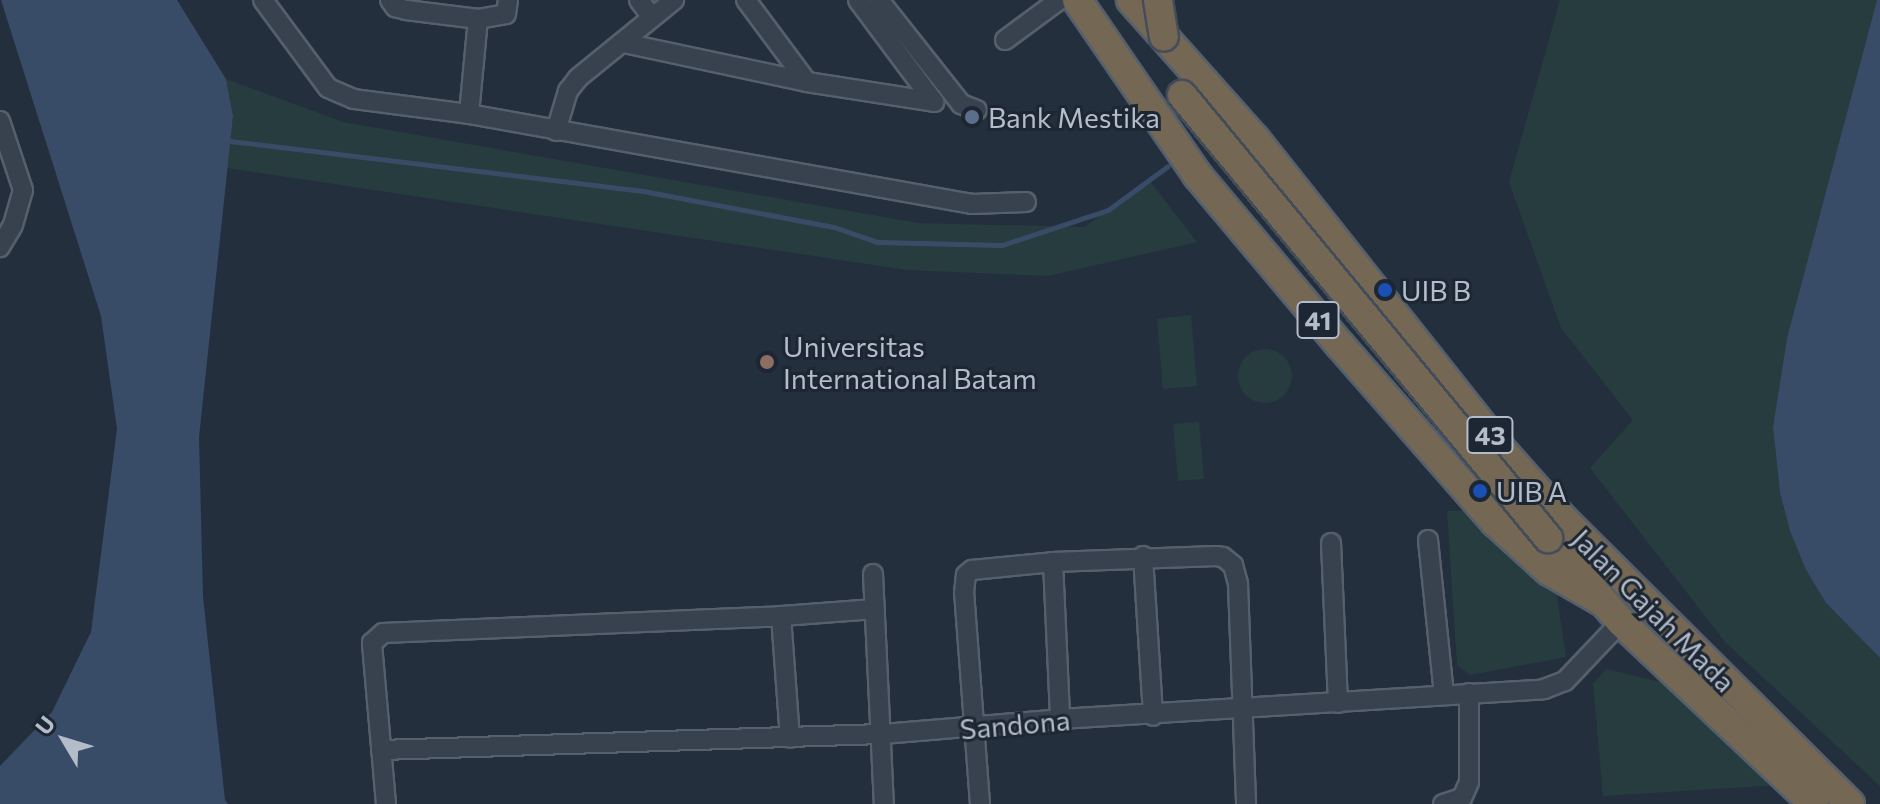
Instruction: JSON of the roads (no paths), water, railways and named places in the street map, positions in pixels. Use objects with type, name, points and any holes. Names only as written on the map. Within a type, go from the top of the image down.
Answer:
[{"type":"highway","name":"41","points":[[1077,0],[1198,176],[1340,345],[1495,522],[1549,571],[1601,601]]},
{"type":"highway","name":"Jalan Gajah Mada","points":[[1131,0],[1255,139],[1500,448],[1562,518],[1850,804]]},
{"type":"highway","name":"Jalan Gajah Mada","points":[[1158,0],[1174,77],[1182,95],[1601,601],[1814,804]]},
{"type":"highway","points":[[1198,176],[1203,152],[1213,142],[1239,135],[1255,139]]},
{"type":"street","points":[[263,0],[335,93],[354,99],[469,114],[972,204],[1026,202]]},
{"type":"street","points":[[390,0],[395,7],[406,10],[478,19],[506,14],[508,0]]},
{"type":"street","points":[[639,0],[652,17]]},
{"type":"street","points":[[556,131],[568,91],[578,78],[674,0]]},
{"type":"street","points":[[746,0],[807,82]]},
{"type":"street","points":[[624,43],[807,82],[934,102],[858,0]]},
{"type":"street","points":[[879,0],[961,104],[977,110]]},
{"type":"street","points":[[1005,40],[1059,0]]},
{"type":"street","points":[[469,114],[478,19]]},
{"type":"street","points":[[0,121],[23,190],[13,225],[0,247]]},
{"type":"street","points":[[1428,540],[1444,694]]},
{"type":"street","points":[[1331,543],[1338,703]]},
{"type":"street","points":[[1143,556],[1153,716]]},
{"type":"street","points":[[980,804],[964,593],[966,575],[972,570],[1143,556],[1223,557],[1233,565],[1238,584],[1246,804]]},
{"type":"street","points":[[1053,562],[1060,719]]},
{"type":"street","points":[[873,574],[884,804]]},
{"type":"street","points":[[386,804],[372,643],[383,633],[781,616],[875,609]]},
{"type":"street","points":[[781,616],[790,738]]},
{"type":"street","name":"Sandona","points":[[381,750],[883,734],[974,729],[1060,719],[1153,716],[1544,689],[1565,681],[1621,622]]},
{"type":"street","points":[[1443,804],[1462,798],[1469,782],[1469,693]]},
{"type":"water","points":[[1,0],[177,0],[226,79],[233,116],[199,437],[203,597],[225,800],[228,804],[0,804],[0,766],[52,712],[91,632],[117,429],[101,316]]},
{"type":"water","points":[[1877,0],[1880,0],[1880,658],[1826,603],[1806,570],[1790,531],[1780,493],[1773,427],[1787,338]]},
{"type":"waterway","points":[[230,141],[643,191],[834,227],[877,242],[1002,245],[1108,210],[1168,166]]},
{"type":"place","name":"Bank Mestika","points":[[972,117]]},
{"type":"place","name":"UIB B","points":[[1385,290]]},
{"type":"place","name":"Universitas International Batam","points":[[767,362]]},
{"type":"place","name":"UIB A","points":[[1480,491]]}]
